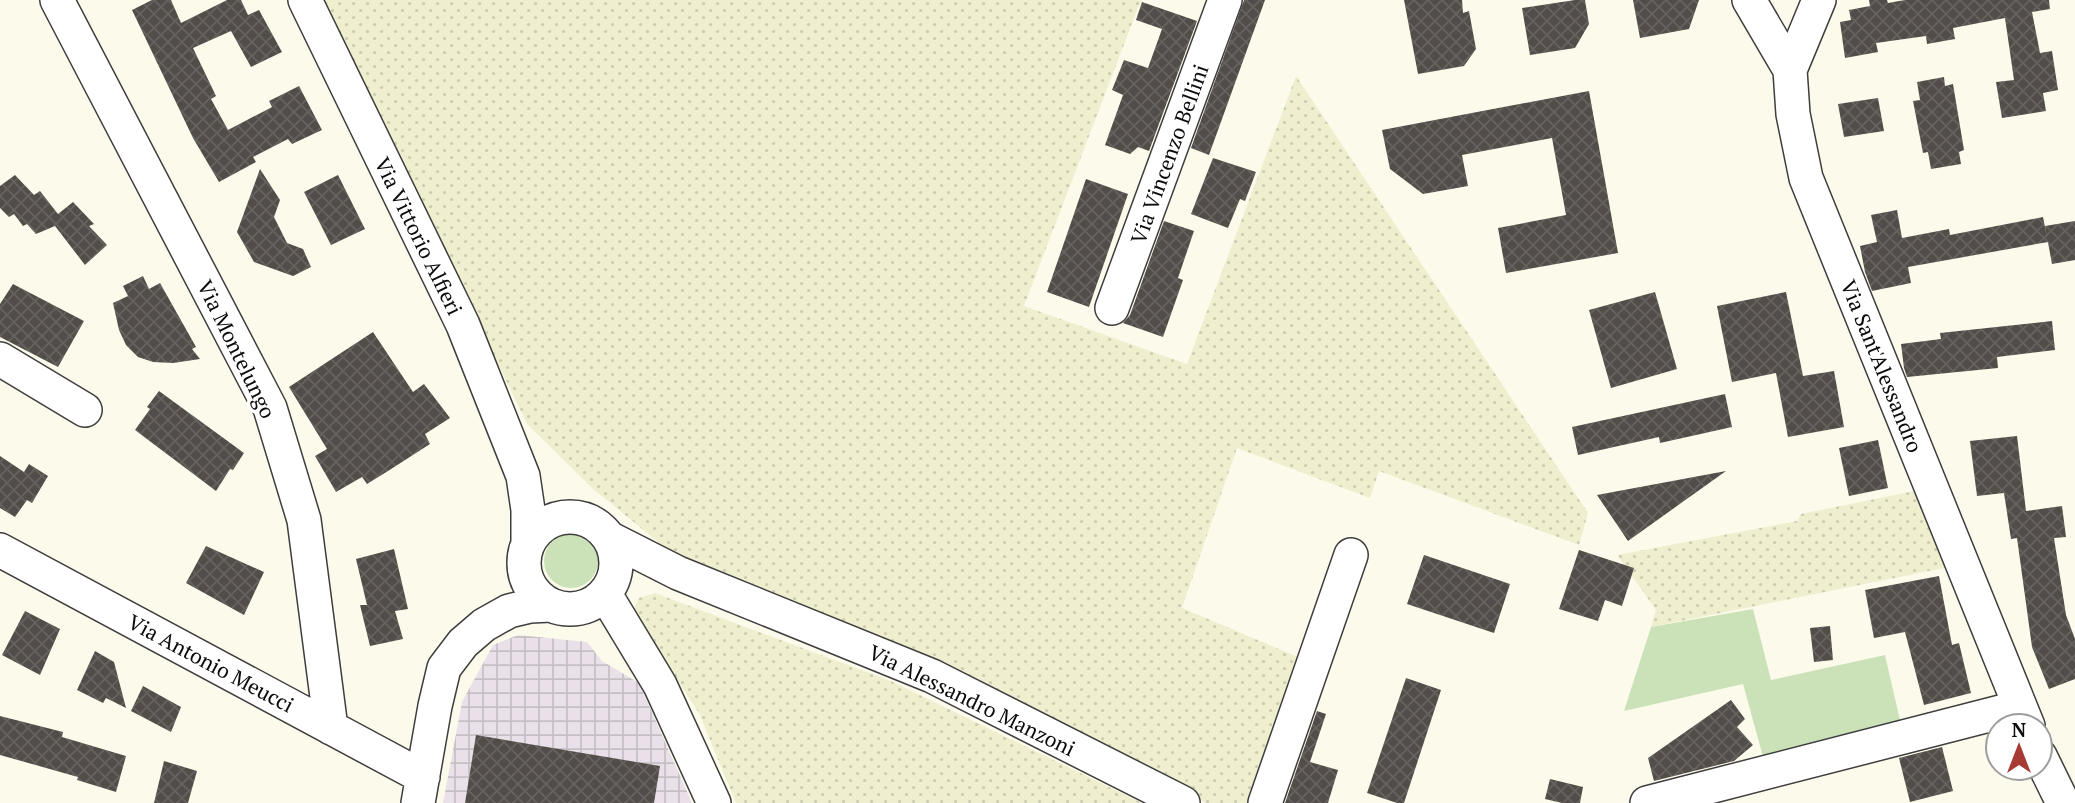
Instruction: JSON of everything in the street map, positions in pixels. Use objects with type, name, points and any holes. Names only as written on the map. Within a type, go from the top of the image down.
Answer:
[{"type":"street","name":"Via Montelungo","points":[[57,0],[270,408],[304,520],[331,728]]},
{"type":"street","name":"Via Vittorio Alfieri","points":[[305,0],[463,325],[523,476],[528,510],[526,551]]},
{"type":"street","name":"Via Vincenzo Bellini","points":[[1112,308],[1225,0]]},
{"type":"street","points":[[1749,0],[1790,70]]},
{"type":"street","name":"Via Sant'Alessandro","points":[[1819,0],[1790,70],[1796,130],[1806,178],[2022,712]]},
{"type":"street","points":[[0,359],[85,411]]},
{"type":"street","name":"Via Vittorio Alfieri","points":[[523,476],[560,517]]},
{"type":"street","points":[[420,790],[444,668],[463,643],[484,625],[509,590],[536,532],[560,517],[589,520],[611,539],[616,560],[587,597]]},
{"type":"street","name":"Via Alessandro Manzoni","points":[[611,539],[678,573],[932,676],[1183,803]]},
{"type":"street","name":"Via Antonio Meucci","points":[[0,550],[331,728],[420,790]]},
{"type":"street","points":[[526,551],[525,573],[530,586],[539,597],[587,597],[640,653],[660,685],[714,803]]},
{"type":"street","points":[[1265,803],[1351,555]]},
{"type":"street","name":"Via Alessandro Manzoni","points":[[484,625],[509,611],[587,597],[631,575],[678,573]]},
{"type":"street","points":[[1647,803],[1984,726]]},
{"type":"street","points":[[2053,782],[2063,803]]},
{"type":"shaded area","points":[[518,635],[587,642],[602,661],[639,683],[692,803],[443,803],[462,702],[493,645]]},
{"type":"green space","points":[[322,0],[1141,0],[1024,306],[1187,364],[1296,76],[1588,513],[1579,545],[1379,471],[1370,498],[1237,448],[1182,608],[1305,660],[1254,803],[1206,803],[965,685],[674,555],[592,488],[527,424]]},
{"type":"green space","points":[[1924,489],[1954,566],[1651,627],[1656,610],[1617,555],[1797,521],[1801,514]]},
{"type":"green space","points":[[571,534],[590,542],[598,561],[590,580],[571,588],[552,580],[544,561],[552,542]]},
{"type":"green space","points":[[655,593],[891,681],[1142,803],[736,803],[699,713],[632,613],[639,598]]},
{"type":"green space","points":[[1753,609],[1771,680],[1885,655],[1902,729],[1765,764],[1743,684],[1624,711],[1651,627]]},
{"type":"building","points":[[152,0],[171,0],[181,23],[227,0],[241,0],[248,15],[259,10],[282,52],[251,67],[231,31],[193,48],[216,96],[211,99],[228,130],[272,107],[269,101],[299,86],[322,130],[292,144],[288,139],[253,157],[256,162],[219,182],[193,138],[132,10]]},
{"type":"building","points":[[1244,0],[1265,0],[1209,155],[1191,148]]},
{"type":"building","points":[[1404,0],[1462,0],[1463,13],[1469,11],[1476,49],[1464,66],[1418,74]]},
{"type":"building","points":[[1585,0],[1589,24],[1575,48],[1530,55],[1522,8]]},
{"type":"building","points":[[1633,0],[1699,0],[1689,29],[1640,38]]},
{"type":"building","points":[[1869,0],[1887,0],[1888,3],[1905,0],[2049,0],[2050,9],[2032,12],[2040,53],[2052,51],[2058,90],[2043,93],[2046,111],[2002,118],[1996,82],[2014,80],[2005,18],[1953,28],[1955,39],[1927,44],[1926,36],[1876,43],[1878,52],[1845,58],[1840,22],[1851,20],[1849,10],[1870,6]]},
{"type":"building","points":[[1142,2],[1197,21],[1149,151],[1138,147],[1130,154],[1105,145],[1123,95],[1112,90],[1124,60],[1148,68],[1162,29],[1136,20]]},
{"type":"building","points":[[1944,77],[1945,86],[1953,84],[1964,150],[1959,152],[1961,164],[1931,169],[1928,152],[1923,153],[1913,101],[1920,100],[1917,82]]},
{"type":"building","points":[[1589,91],[1618,253],[1506,273],[1498,228],[1566,215],[1552,138],[1462,155],[1468,186],[1423,194],[1390,169],[1382,130]]},
{"type":"building","points":[[1878,98],[1884,131],[1844,137],[1838,104]]},
{"type":"building","points":[[1213,158],[1256,172],[1245,201],[1240,199],[1228,228],[1191,214]]},
{"type":"building","points":[[260,169],[280,200],[274,217],[287,243],[303,249],[311,267],[293,276],[254,262],[237,232]]},
{"type":"building","points":[[15,175],[34,195],[40,191],[58,214],[73,202],[94,224],[89,226],[107,245],[85,265],[55,226],[36,234],[27,224],[23,226],[14,214],[9,217],[0,208],[0,186]]},
{"type":"building","points":[[338,175],[365,229],[331,245],[304,192]]},
{"type":"building","points":[[1086,179],[1128,194],[1089,307],[1047,292]]},
{"type":"building","points":[[1897,210],[1902,238],[1949,229],[1950,235],[2043,217],[2048,242],[1908,267],[1911,283],[1872,291],[1860,246],[1877,242],[1871,215]]},
{"type":"building","points":[[1164,221],[1194,231],[1178,278],[1183,280],[1163,337],[1123,323],[1130,315]]},
{"type":"building","points":[[2075,221],[2075,260],[2052,264],[2045,226]]},
{"type":"building","points":[[143,276],[149,289],[160,283],[196,347],[192,349],[200,359],[173,363],[153,362],[138,357],[126,345],[119,330],[113,303],[128,296],[123,286]]},
{"type":"building","points":[[13,284],[84,321],[58,367],[0,337],[0,304]]},
{"type":"building","points":[[1655,292],[1677,369],[1611,388],[1589,310]]},
{"type":"building","points":[[1786,292],[1803,376],[1834,371],[1844,427],[1788,437],[1776,373],[1732,382],[1717,306]]},
{"type":"building","points":[[2052,321],[2055,350],[1997,357],[1998,368],[1907,377],[1901,344],[1941,339],[1940,333]]},
{"type":"building","points":[[373,332],[413,392],[424,384],[450,418],[425,434],[430,444],[367,484],[362,477],[336,492],[315,456],[327,449],[289,387]]},
{"type":"building","points":[[159,391],[244,453],[216,491],[135,430]]},
{"type":"building","points":[[1725,394],[1732,427],[1660,443],[1659,437],[1578,455],[1572,427]]},
{"type":"building","points":[[2017,436],[2026,511],[2062,506],[2066,537],[2054,538],[2066,615],[2075,639],[2075,679],[2049,689],[2032,647],[2017,538],[2011,539],[2004,493],[1977,496],[1970,441]]},
{"type":"building","points":[[1878,440],[1888,488],[1849,496],[1839,448]]},
{"type":"building","points":[[0,456],[24,472],[29,464],[48,476],[32,503],[27,500],[15,517],[0,508]]},
{"type":"building","points":[[1726,471],[1628,541],[1597,495]]},
{"type":"building","points":[[206,546],[264,572],[244,615],[186,583]]},
{"type":"building","points":[[394,549],[408,609],[395,611],[403,639],[370,646],[360,605],[367,605],[356,559]]},
{"type":"building","points":[[1579,550],[1634,568],[1622,606],[1605,600],[1598,621],[1559,609]]},
{"type":"building","points":[[1424,555],[1510,584],[1494,633],[1407,604]]},
{"type":"building","points":[[1939,576],[1952,645],[1959,643],[1971,693],[1924,705],[1905,632],[1874,638],[1865,590]]},
{"type":"building","points":[[25,611],[60,629],[40,675],[2,655]]},
{"type":"building","points":[[1830,626],[1833,660],[1814,662],[1810,628]]},
{"type":"building","points":[[95,651],[114,662],[126,708],[106,698],[103,703],[77,690]]},
{"type":"building","points":[[1406,678],[1441,690],[1404,803],[1397,803],[1367,793]]},
{"type":"building","points":[[143,686],[181,707],[171,732],[131,711]]},
{"type":"building","points":[[1731,700],[1745,719],[1737,727],[1753,745],[1734,761],[1654,781],[1648,758]]},
{"type":"building","points":[[1317,711],[1326,714],[1310,762],[1338,770],[1328,803],[1285,803]]},
{"type":"building","points":[[0,716],[63,732],[62,737],[126,756],[116,792],[77,780],[78,777],[0,755]]},
{"type":"building","points":[[476,735],[660,766],[654,803],[465,803]]},
{"type":"building","points":[[1942,747],[1953,791],[1910,802],[1899,758]]},
{"type":"building","points":[[164,761],[197,771],[188,803],[154,803]]},
{"type":"building","points":[[1550,779],[1583,787],[1580,803],[1545,799]]}]
